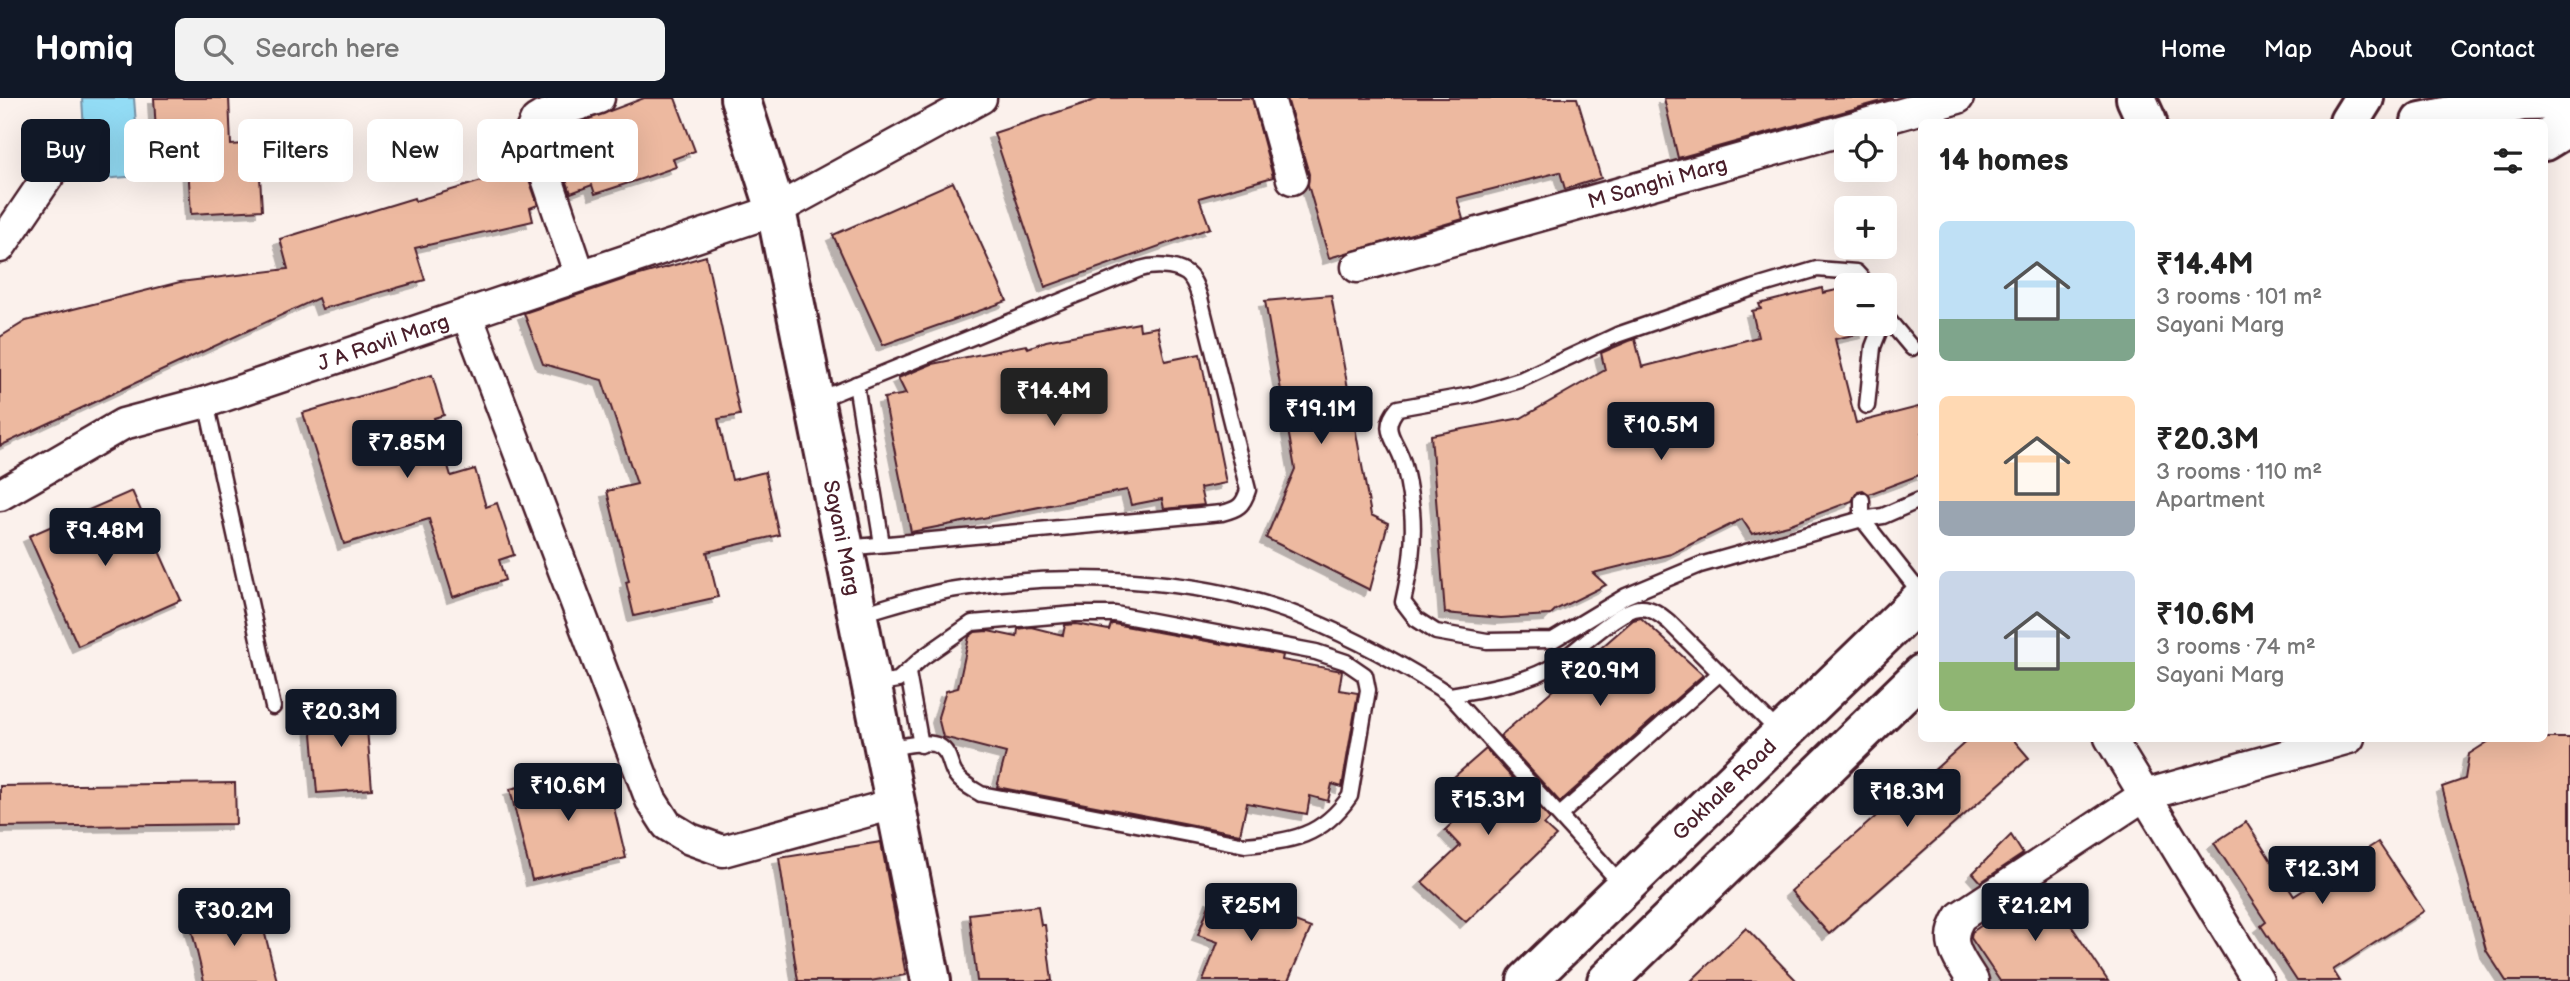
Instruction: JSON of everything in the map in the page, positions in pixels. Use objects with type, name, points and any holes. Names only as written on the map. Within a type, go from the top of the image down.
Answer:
[{"type":"main road","name":"Sayani Marg","points":[[740,98],[776,210],[931,981]]},
{"type":"main road","points":[[2136,98],[2146,119]]},
{"type":"main road","points":[[2351,119],[2364,98]]},
{"type":"main road","points":[[2421,119],[2432,98]]},
{"type":"main road","points":[[2435,119],[2523,102],[2570,100]]},
{"type":"main road","points":[[2548,139],[2570,125]]},
{"type":"main road","name":"Gokhale Road","points":[[1527,981],[1918,601]]},
{"type":"main road","points":[[1607,981],[1918,678]]},
{"type":"street","points":[[580,276],[531,138],[531,131],[536,120],[541,117],[599,98]]},
{"type":"street","name":"J A Ravil Marg","points":[[0,495],[123,424],[206,402],[776,210],[981,98]]},
{"type":"street","points":[[1269,98],[1292,178]]},
{"type":"street","name":"M Sanghi Marg","points":[[1357,267],[1945,108]]},
{"type":"street","points":[[0,247],[44,182]]},
{"type":"street","points":[[467,315],[651,800],[667,825],[690,839],[723,851],[894,804]]},
{"type":"street","points":[[2112,742],[2255,980]]},
{"type":"street","points":[[1973,981],[1955,951],[1952,939],[1954,926],[1961,916],[2145,795],[2334,742]]},
{"type":"lane","points":[[814,401],[1140,269],[1153,265],[1171,268],[1187,273],[1195,283],[1248,491],[1244,502],[1237,509],[1222,513],[843,548]]},
{"type":"lane","points":[[1857,273],[1817,269],[1616,335],[1520,380],[1471,395],[1398,408],[1389,418],[1388,430],[1403,461],[1412,510],[1413,557],[1403,602],[1416,619],[1436,632],[1487,641],[1553,640],[1626,596],[1700,565],[1861,519],[1883,516],[1918,501]]},
{"type":"lane","points":[[1897,330],[1912,348]]},
{"type":"lane","points":[[1867,406],[1873,346],[1877,336]]},
{"type":"lane","points":[[856,384],[882,544]]},
{"type":"lane","points":[[206,402],[273,707]]},
{"type":"lane","points":[[1862,500],[1861,519],[1918,592]]},
{"type":"lane","points":[[856,615],[953,589],[1042,579],[1141,582],[1203,588],[1304,617],[1394,659],[1450,695],[1624,887]]},
{"type":"lane","points":[[1450,695],[1513,683],[1553,666],[1624,613],[1640,608],[1657,612],[1669,622],[1781,734]]},
{"type":"lane","points":[[870,684],[898,680],[922,658],[972,623],[1104,613],[1316,652],[1346,662],[1365,675],[1368,690],[1350,796],[1340,810],[1316,831],[1279,842],[1245,845],[981,794],[965,786],[956,776],[949,755],[939,746],[883,749]]},
{"type":"lane","points":[[908,673],[921,745]]},
{"type":"lane","points":[[1560,816],[1720,673]]},
{"type":"water","points":[[82,98],[134,98],[136,119],[124,119],[124,177],[110,178],[110,119],[83,119]]},
{"type":"building","points":[[154,98],[229,98],[231,145],[238,144],[238,182],[260,182],[262,210],[191,214],[189,182],[224,182],[224,119],[155,119]]},
{"type":"building","points":[[644,98],[675,98],[695,151],[673,159],[676,167],[638,180],[638,119],[588,119]]},
{"type":"building","points":[[1101,98],[1252,98],[1273,177],[1199,198],[1210,228],[1045,287],[994,133]]},
{"type":"building","points":[[1287,98],[1577,98],[1601,178],[1565,189],[1560,172],[1457,198],[1463,219],[1329,258]]},
{"type":"building","points":[[1664,98],[1893,98],[1678,158]]},
{"type":"building","points":[[478,182],[530,182],[538,205],[530,208],[533,221],[415,248],[425,280],[322,309],[318,298],[0,446],[0,337],[26,321],[180,282],[288,269],[280,239],[414,198],[415,201]]},
{"type":"building","points":[[567,182],[632,182],[595,194],[592,185],[571,193]]},
{"type":"building","points":[[953,182],[1007,301],[883,345],[833,235]]},
{"type":"building","points":[[706,256],[740,415],[718,419],[732,480],[765,472],[779,535],[707,552],[718,597],[634,616],[626,582],[629,581],[607,491],[637,484],[602,380],[543,364],[524,313],[622,280]]},
{"type":"building","points":[[1822,288],[1823,293],[1834,291],[1834,336],[1849,336],[1835,339],[1856,423],[1918,407],[1918,476],[1869,494],[1863,490],[1858,491],[1852,501],[1788,525],[1752,534],[1742,519],[1671,554],[1593,573],[1606,585],[1550,615],[1501,618],[1445,613],[1431,435],[1521,418],[1605,370],[1601,353],[1635,339],[1642,367],[1758,337],[1752,311],[1761,309],[1759,304]]},
{"type":"building","points":[[1331,295],[1371,515],[1388,523],[1370,590],[1266,538],[1295,469],[1265,301]]},
{"type":"building","points":[[1139,323],[1140,330],[1157,327],[1165,361],[1200,354],[1226,483],[1200,488],[1204,505],[1164,509],[1162,499],[1131,505],[1127,490],[911,532],[884,398],[906,394],[898,378],[932,364],[1026,345],[1028,348],[1046,341]]},
{"type":"building","points":[[432,375],[444,415],[434,418],[451,476],[475,469],[486,507],[497,503],[514,555],[499,560],[505,580],[453,597],[429,519],[344,544],[303,413]]},
{"type":"building","points":[[132,491],[181,600],[78,646],[29,536]]},
{"type":"building","points":[[1641,618],[1703,675],[1560,802],[1500,736],[1633,620]]},
{"type":"building","points":[[1076,624],[1109,630],[1111,624],[1114,624],[1283,655],[1282,660],[1342,671],[1339,690],[1358,693],[1342,787],[1332,784],[1328,801],[1310,796],[1307,814],[1247,803],[1240,834],[997,787],[1006,753],[943,737],[938,717],[946,691],[958,688],[969,637],[975,632],[988,631],[1017,637],[1018,629],[1031,627],[1063,635],[1065,625]]},
{"type":"building","points":[[365,705],[372,789],[317,793],[310,710]]},
{"type":"building","points":[[2548,738],[2570,738],[2570,981],[2506,981],[2486,950],[2442,787],[2465,779],[2469,754],[2488,742],[2548,742]]},
{"type":"building","points":[[1966,742],[2015,742],[2029,758],[1829,934],[1791,891],[1892,802],[1895,805]]},
{"type":"building","points":[[1486,749],[1550,819],[1544,825],[1556,836],[1466,922],[1422,882],[1460,846],[1445,830],[1468,808],[1447,783]]},
{"type":"building","points":[[604,766],[626,858],[532,880],[510,789]]},
{"type":"building","points":[[235,783],[236,824],[0,827],[0,786]]},
{"type":"building","points":[[2246,822],[2294,896],[2378,842],[2424,911],[2333,970],[2340,981],[2297,981],[2261,926],[2266,922],[2214,843]]},
{"type":"building","points":[[2011,835],[2023,854],[1981,882],[1973,873]]},
{"type":"building","points":[[881,842],[906,975],[870,981],[798,981],[779,858]]},
{"type":"building","points":[[2043,883],[2108,981],[2000,981],[1971,938],[1972,932]]},
{"type":"building","points":[[1212,897],[1235,905],[1237,900],[1311,928],[1288,981],[1203,981],[1218,942],[1198,935]]},
{"type":"building","points":[[1038,906],[1041,925],[1045,925],[1052,981],[977,981],[969,914]]},
{"type":"building","points":[[258,907],[277,981],[204,981],[190,923]]},
{"type":"building","points":[[1746,928],[1797,981],[1691,981]]}]
